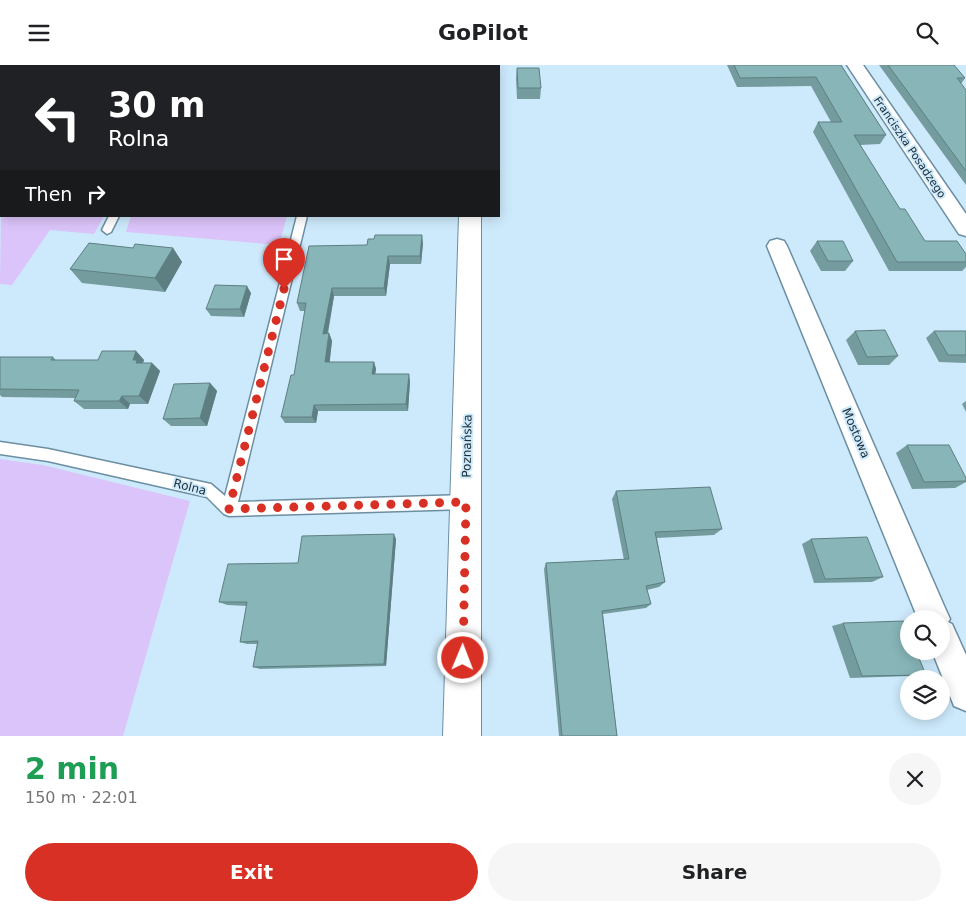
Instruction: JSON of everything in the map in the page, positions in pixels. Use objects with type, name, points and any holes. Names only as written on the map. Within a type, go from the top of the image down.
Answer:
[{"type":"main road","name":"Poznańska","points":[[462,736],[470,217]]},
{"type":"street","name":"Franciszka Posadzego","points":[[855,65],[966,229]]},
{"type":"street","name":"Mostowa","points":[[777,246],[930,610]]},
{"type":"street","points":[[950,656],[966,694]]},
{"type":"lane","points":[[106,230],[113,217]]},
{"type":"lane","points":[[302,217],[229,509],[466,502]]},
{"type":"lane","name":"Rolna","points":[[0,448],[48,455],[211,491],[229,509]]},
{"type":"shaded area","points":[[1,217],[103,217],[94,234],[50,230],[12,285],[0,284]]},
{"type":"shaded area","points":[[131,217],[287,217],[279,245],[126,232]]},
{"type":"shaded area","points":[[0,459],[43,465],[190,501],[123,736],[0,736]]},
{"type":"building","points":[[734,65],[841,65],[886,135],[854,135],[900,209],[905,209],[925,241],[957,241],[966,254],[966,262],[897,262],[818,122],[842,122],[816,77],[740,78]]},
{"type":"building","points":[[888,65],[954,65],[965,78],[957,78],[966,90],[966,171]]},
{"type":"building","points":[[517,68],[539,68],[541,88],[518,88]]},
{"type":"building","points":[[375,235],[422,235],[420,256],[388,256],[384,288],[332,288],[323,334],[329,333],[325,362],[374,362],[372,374],[409,374],[406,404],[314,405],[312,417],[281,417],[291,375],[294,375],[306,303],[297,303],[309,246],[367,245],[368,239],[374,239]]},
{"type":"building","points":[[817,241],[843,241],[853,261],[828,261]]},
{"type":"building","points":[[89,243],[133,248],[135,244],[173,248],[155,278],[70,269]]},
{"type":"building","points":[[215,285],[247,286],[240,309],[206,309]]},
{"type":"building","points":[[885,330],[898,356],[867,357],[855,331]]},
{"type":"building","points":[[934,331],[966,331],[966,355],[948,355]]},
{"type":"building","points":[[102,351],[136,351],[133,360],[137,360],[136,363],[152,363],[139,396],[122,396],[119,401],[74,401],[79,390],[0,389],[0,357],[53,357],[51,360],[98,360]]},
{"type":"building","points":[[210,383],[200,418],[163,419],[174,384]]},
{"type":"building","points":[[907,445],[949,445],[966,481],[924,482]]},
{"type":"building","points":[[710,487],[722,529],[655,532],[665,582],[646,586],[651,604],[602,611],[617,736],[562,736],[546,563],[629,559],[616,491]]},
{"type":"building","points":[[394,534],[384,664],[253,667],[258,641],[240,642],[247,602],[219,602],[228,564],[298,563],[302,536]]},
{"type":"building","points":[[867,537],[883,577],[825,579],[811,539]]},
{"type":"building","points":[[900,621],[900,660],[920,660],[924,670],[900,670],[900,675],[862,676],[843,623]]},
{"type":"route","points":[[284,289],[229,509],[466,502],[463,658]]}]
